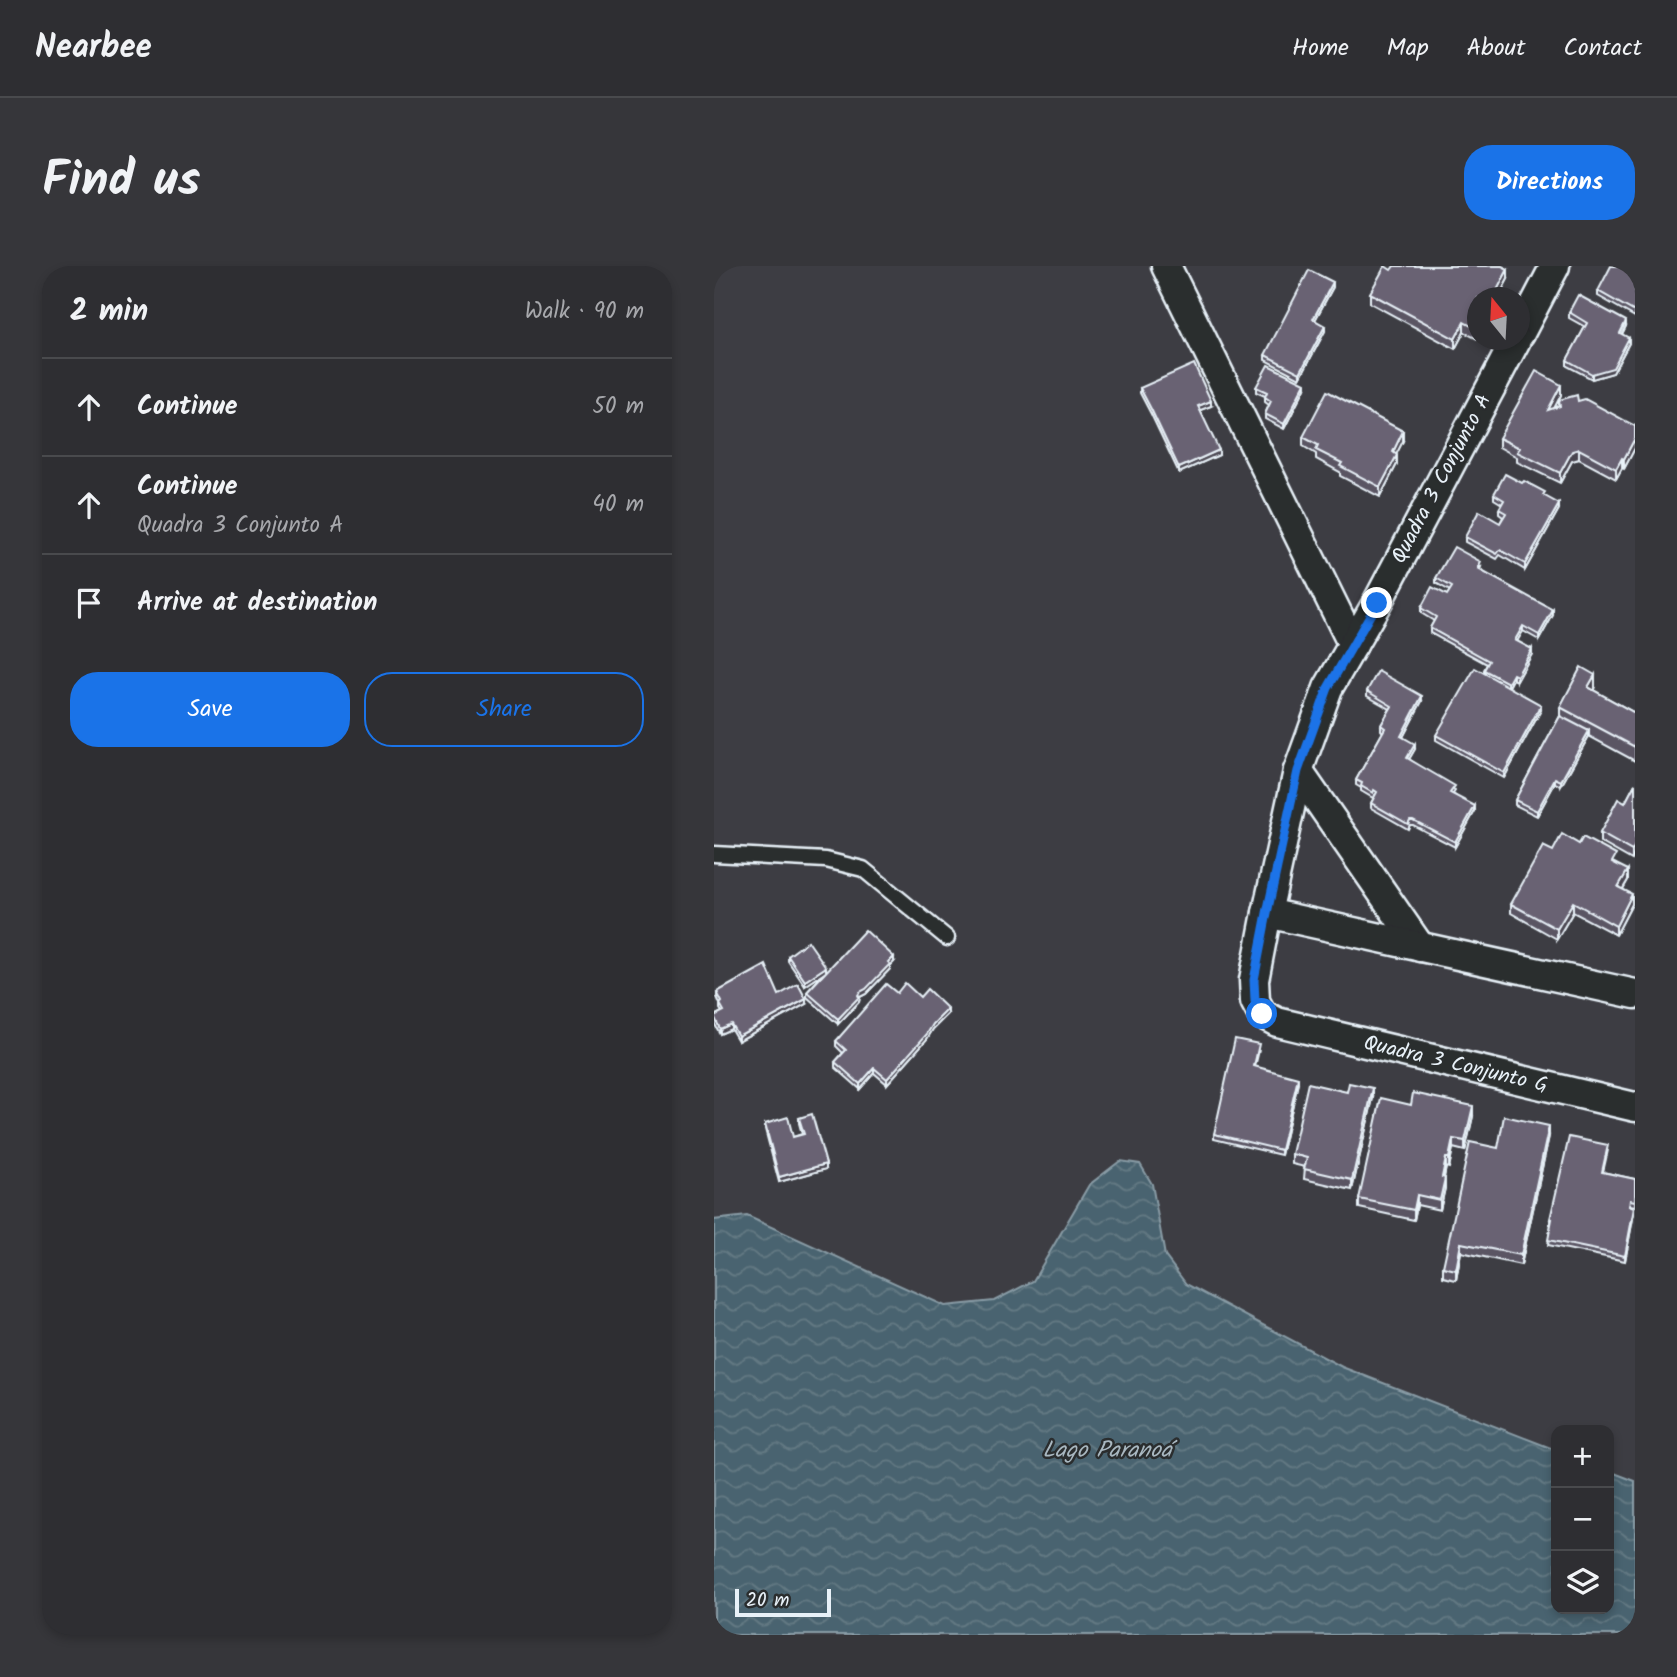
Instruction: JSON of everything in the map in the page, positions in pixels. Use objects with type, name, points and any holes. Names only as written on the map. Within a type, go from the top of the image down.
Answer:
[{"type":"street","points":[[1167,266],[1353,645]]},
{"type":"street","points":[[1530,314],[1555,266]]},
{"type":"street","name":"Quadra 3 Conjunto A","points":[[1277,1022],[1262,1014],[1255,1001],[1254,980],[1298,771],[1328,688],[1511,350]]},
{"type":"street","points":[[1298,771],[1420,947]]},
{"type":"street","points":[[1267,913],[1635,994]]},
{"type":"street","name":"Quadra 3 Conjunto G","points":[[1277,1022],[1635,1107]]},
{"type":"lane","points":[[714,854],[826,860],[863,869],[947,938]]},
{"type":"water","name":"Lago Paranoá","points":[[1120,1161],[1140,1164],[1152,1184],[1165,1256],[1186,1284],[1342,1367],[1551,1448],[1551,1614],[1614,1614],[1614,1473],[1635,1481],[1635,1635],[714,1635],[714,1220],[747,1216],[945,1306],[994,1301],[1033,1281],[1089,1185]]},
{"type":"building","points":[[1385,266],[1391,270],[1394,266],[1502,266],[1508,269],[1499,287],[1467,287],[1467,324],[1464,322],[1455,339],[1370,293]]},
{"type":"building","points":[[1611,266],[1635,266],[1635,312],[1598,291]]},
{"type":"building","points":[[1309,270],[1333,282],[1313,319],[1325,326],[1300,373],[1265,355]]},
{"type":"building","points":[[1578,295],[1626,321],[1620,333],[1629,338],[1613,368],[1592,374],[1567,360],[1587,323],[1569,312]]},
{"type":"building","points":[[1194,364],[1211,401],[1198,406],[1219,450],[1179,468],[1140,388]]},
{"type":"building","points":[[1268,365],[1305,383],[1284,424],[1265,414],[1271,401],[1265,397],[1267,392],[1256,387]]},
{"type":"building","points":[[1536,371],[1561,385],[1548,410],[1560,406],[1559,400],[1577,395],[1578,401],[1585,399],[1635,426],[1635,438],[1616,469],[1579,449],[1572,451],[1560,473],[1517,452],[1520,448],[1499,438]]},
{"type":"building","points":[[1327,391],[1403,431],[1393,452],[1397,455],[1380,487],[1340,466],[1342,463],[1316,450],[1318,445],[1303,437]]},
{"type":"building","points":[[1505,474],[1545,492],[1543,495],[1559,504],[1525,564],[1500,550],[1497,554],[1465,537],[1479,511],[1500,523],[1506,513],[1499,509],[1504,500],[1494,494]]},
{"type":"building","points":[[1454,547],[1481,562],[1478,569],[1553,610],[1539,635],[1523,626],[1515,640],[1532,649],[1517,676],[1513,674],[1508,683],[1484,670],[1489,661],[1430,628],[1436,617],[1421,608],[1432,587],[1447,595],[1452,587],[1436,578]]},
{"type":"building","points":[[1581,667],[1595,675],[1588,687],[1635,713],[1635,747],[1560,707]]},
{"type":"building","points":[[1475,668],[1541,705],[1504,773],[1436,735]]},
{"type":"building","points":[[1378,671],[1422,696],[1401,736],[1415,744],[1407,758],[1455,786],[1450,793],[1475,806],[1455,842],[1413,820],[1408,824],[1371,803],[1377,792],[1374,790],[1373,793],[1356,780],[1385,728],[1381,725],[1392,706],[1367,691]]},
{"type":"building","points":[[1560,716],[1589,731],[1561,781],[1555,778],[1537,811],[1515,800]]},
{"type":"building","points":[[1635,784],[1635,845],[1632,851],[1600,833],[1618,799],[1625,803]]},
{"type":"building","points":[[1562,834],[1579,844],[1583,837],[1616,855],[1612,862],[1628,870],[1618,887],[1632,894],[1616,926],[1573,902],[1557,929],[1511,904],[1543,846],[1553,851]]},
{"type":"building","points":[[865,930],[894,957],[838,1019],[807,992]]},
{"type":"building","points":[[808,941],[826,967],[805,981],[788,956]]},
{"type":"building","points":[[766,965],[779,995],[798,984],[806,999],[738,1036],[731,1024],[720,1029],[714,1016],[724,1011],[717,992]]},
{"type":"building","points":[[905,983],[920,997],[927,989],[948,1009],[887,1079],[874,1068],[860,1084],[835,1062],[846,1050],[836,1041],[886,984],[897,993]]},
{"type":"building","points":[[1235,1039],[1259,1044],[1254,1066],[1298,1078],[1281,1150],[1214,1134]]},
{"type":"building","points":[[1308,1083],[1347,1092],[1349,1083],[1373,1088],[1352,1180],[1304,1169],[1307,1158],[1292,1154]]},
{"type":"building","points":[[1413,1093],[1473,1106],[1465,1141],[1453,1139],[1449,1158],[1446,1158],[1440,1200],[1417,1195],[1414,1210],[1359,1199],[1381,1098],[1411,1105]]},
{"type":"building","points":[[812,1114],[826,1164],[779,1177],[765,1124],[788,1117],[793,1137],[804,1134],[799,1118]]},
{"type":"building","points":[[1504,1116],[1549,1126],[1521,1255],[1461,1243],[1456,1270],[1443,1267],[1470,1142],[1498,1148]]},
{"type":"building","points":[[1569,1137],[1608,1145],[1602,1172],[1635,1179],[1635,1201],[1630,1200],[1629,1206],[1634,1208],[1625,1256],[1548,1240],[1550,1219]]},
{"type":"route","points":[[1262,1014],[1255,1001],[1254,980],[1298,771],[1328,688],[1377,603]]}]
